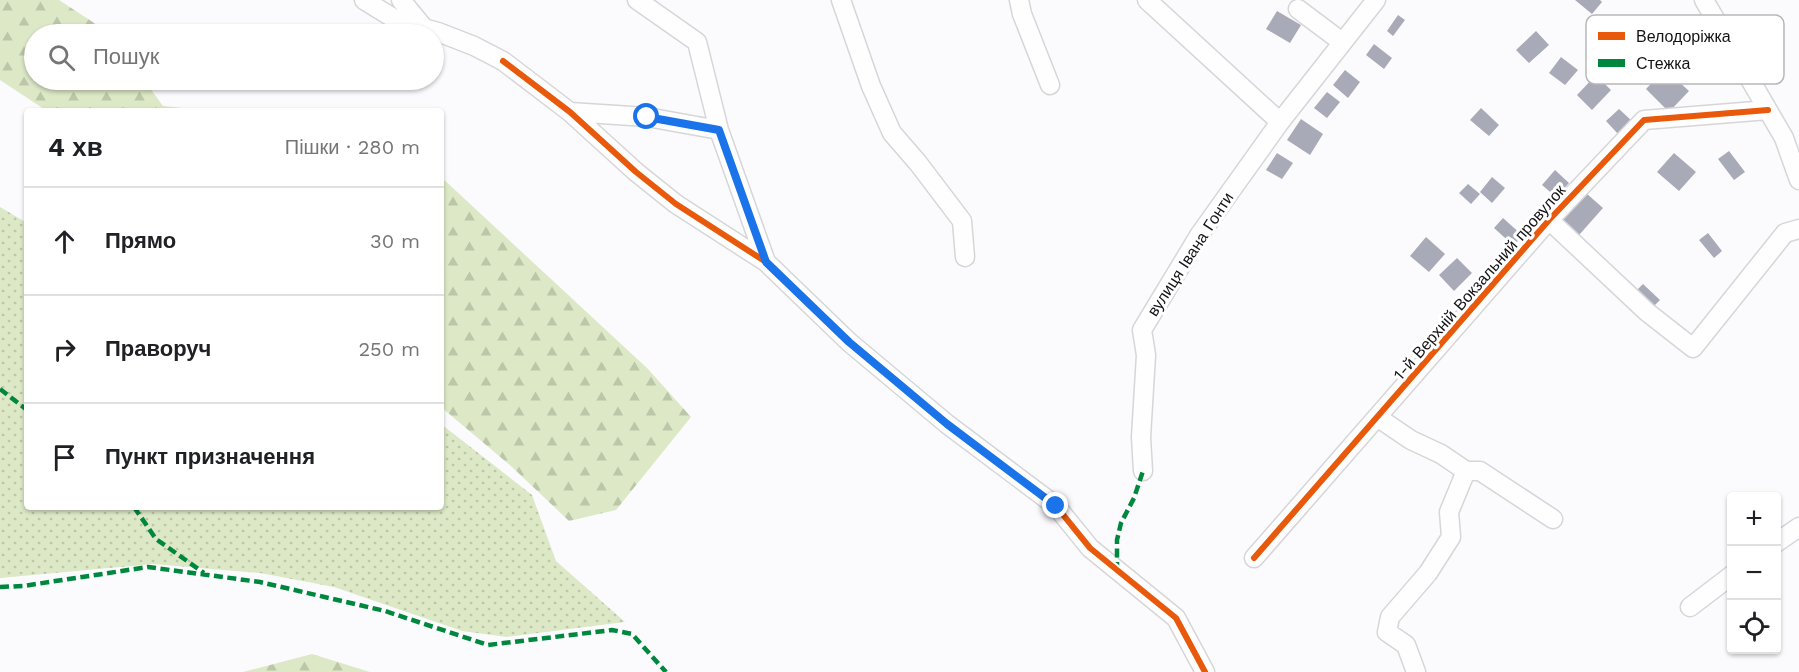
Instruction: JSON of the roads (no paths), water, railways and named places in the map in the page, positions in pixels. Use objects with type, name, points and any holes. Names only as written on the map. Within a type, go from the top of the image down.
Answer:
[{"type":"street","points":[[364,0],[398,21],[409,24]]},
{"type":"street","points":[[401,0],[421,24]]},
{"type":"street","points":[[638,0],[697,42],[719,130],[766,262]]},
{"type":"street","points":[[842,0],[871,86],[892,133],[962,221],[965,257]]},
{"type":"street","points":[[1019,0],[1022,14],[1050,85]]},
{"type":"street","points":[[1147,0],[1280,122]]},
{"type":"street","name":"вулиця Івана Гонти","points":[[1143,471],[1141,437],[1146,355],[1142,330],[1200,234],[1280,122],[1376,0]]},
{"type":"street","points":[[1704,0],[1713,15]]},
{"type":"street","points":[[1298,9],[1342,42]]},
{"type":"street","points":[[444,35],[474,46],[503,61],[570,112],[636,172],[676,204],[766,262],[849,342],[947,424],[1056,506],[1090,548],[1176,618],[1205,672]]},
{"type":"street","points":[[1753,84],[1784,138],[1799,180]]},
{"type":"street","name":"1-й Верхній Вокзальний провулок","points":[[1254,558],[1549,220],[1644,120],[1768,110]]},
{"type":"street","points":[[570,112],[647,117],[719,130]]},
{"type":"street","name":"1-й Верхній Вокзальний провулок","points":[[1549,220],[1647,312],[1693,348],[1785,233],[1799,229]]},
{"type":"street","points":[[1377,417],[1411,440],[1441,454],[1466,471],[1480,471],[1553,519]]},
{"type":"street","points":[[1416,672],[1406,645],[1387,632],[1390,617],[1428,573],[1451,537],[1449,512],[1466,471]]},
{"type":"street","points":[[1781,540],[1799,527]]},
{"type":"street","points":[[1690,607],[1727,578]]}]
